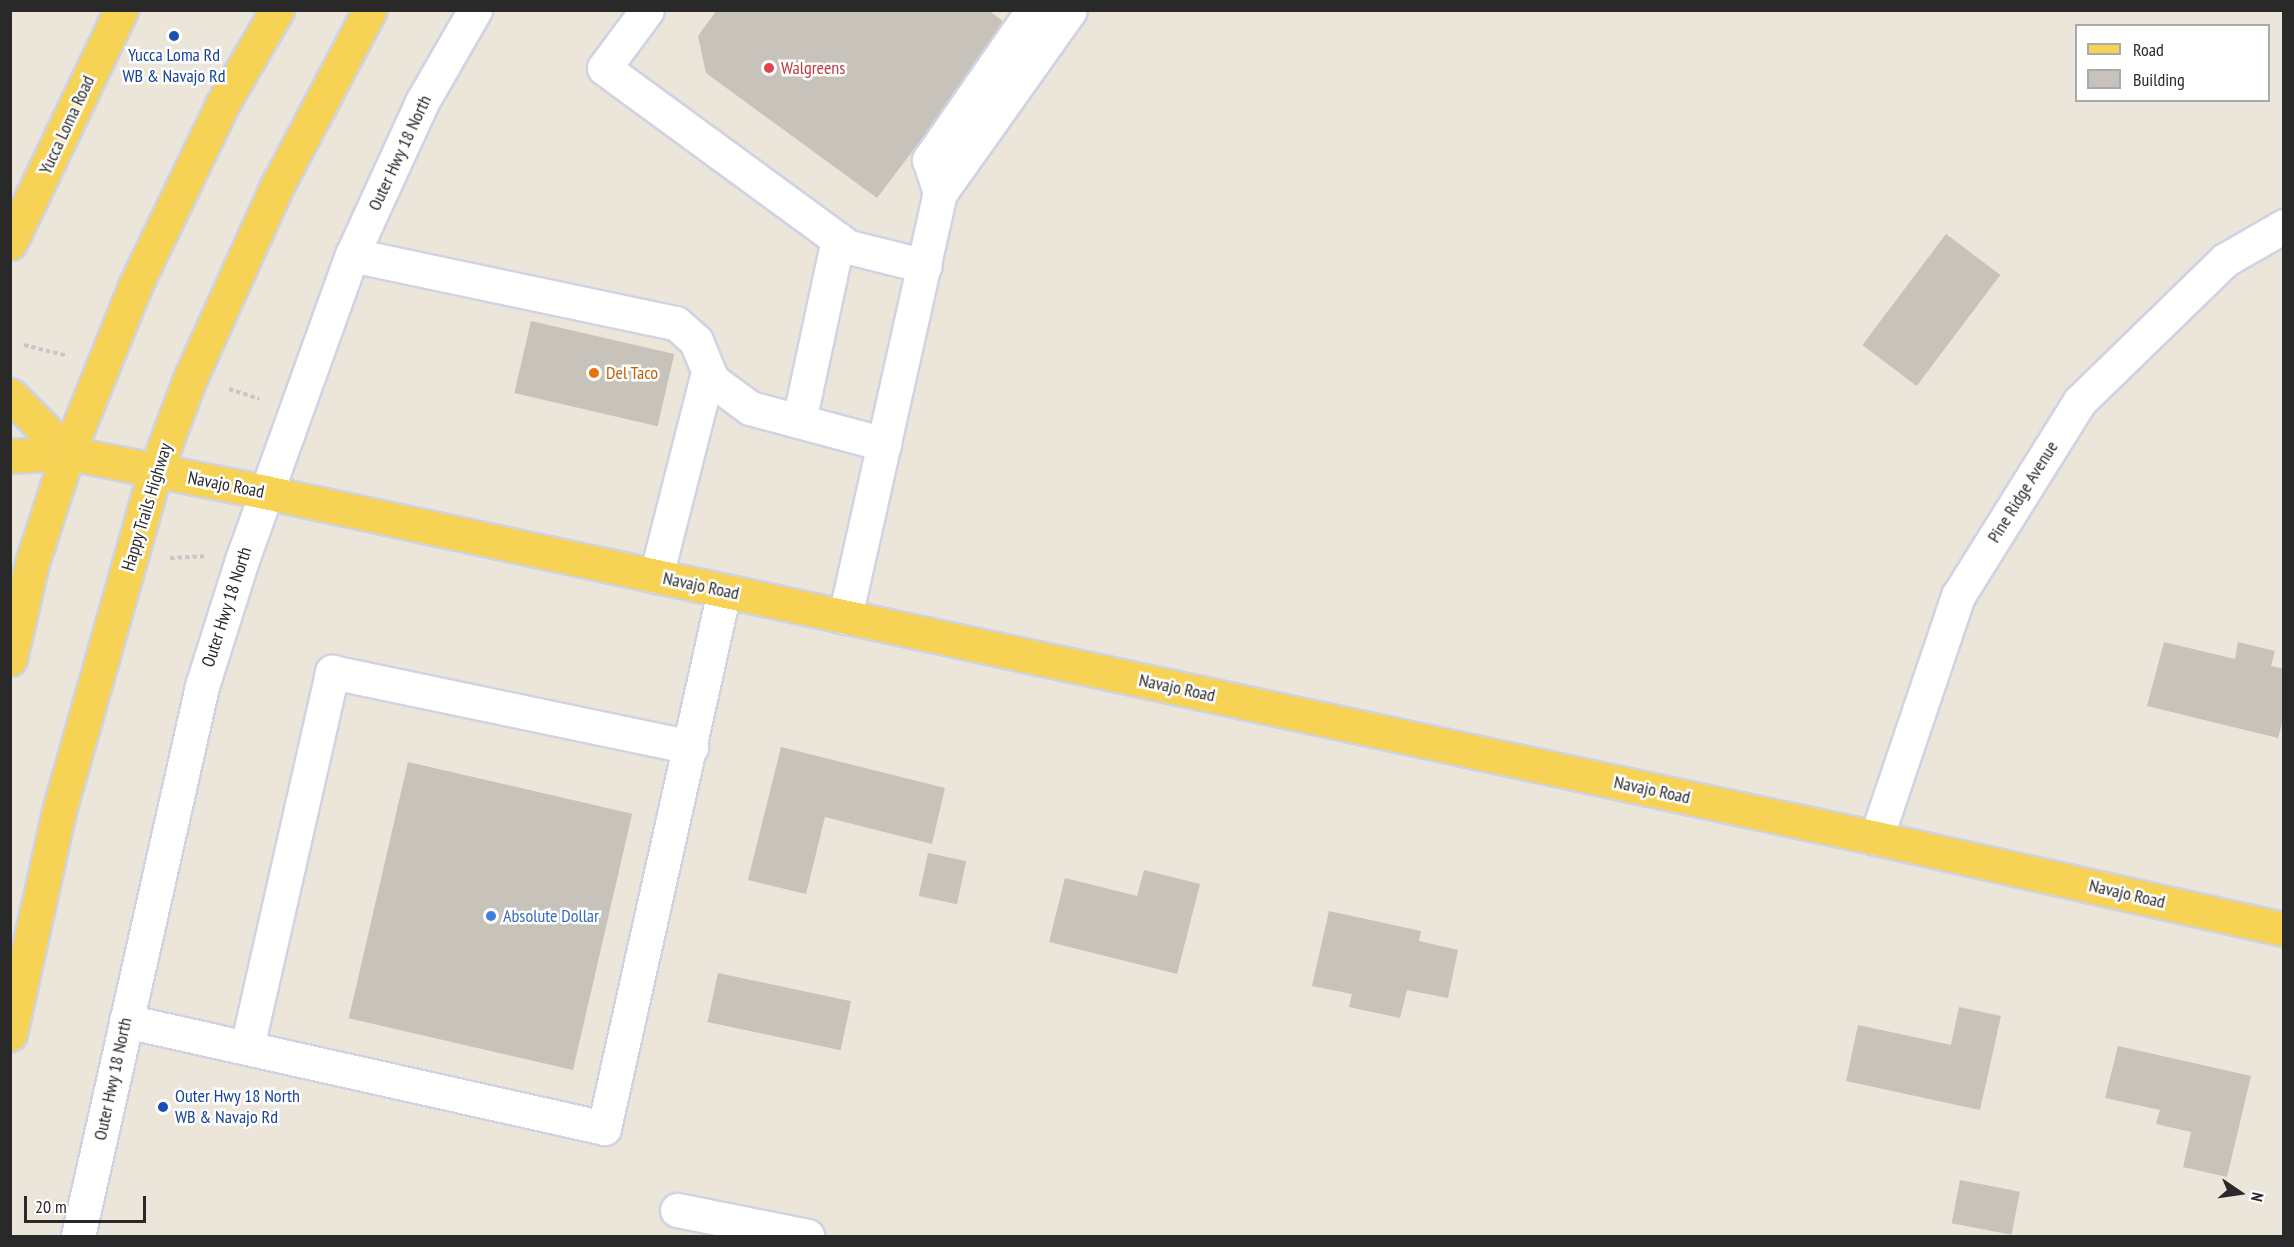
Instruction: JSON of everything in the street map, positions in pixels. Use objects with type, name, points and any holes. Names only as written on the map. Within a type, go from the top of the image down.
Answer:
[{"type":"main road","name":"Yucca Loma Road","points":[[11,249],[121,10]]},
{"type":"main road","points":[[10,659],[32,563],[68,453],[135,286],[222,105],[277,10]]},
{"type":"main road","name":"Happy Trails Highway","points":[[10,1034],[59,811],[155,472],[189,381],[276,188],[370,10]]},
{"type":"main road","points":[[10,395],[68,453]]},
{"type":"main road","name":"Navajo Road","points":[[10,456],[68,453],[265,492],[1876,838],[2283,929]]},
{"type":"street","name":"Outer Hwy 18 North","points":[[78,1236],[202,686],[265,492],[352,255],[422,102],[475,10]]},
{"type":"street","points":[[647,10],[604,68],[849,247],[925,266]]},
{"type":"street","points":[[940,193],[929,160],[1033,10]]},
{"type":"street","points":[[845,616],[940,193],[1070,10]]},
{"type":"street","name":"Pine Ridge Avenue","points":[[1876,838],[1958,596],[2080,401],[2225,260],[2283,226]]},
{"type":"street","points":[[799,421],[838,239]]},
{"type":"street","points":[[352,255],[676,323],[696,341],[708,372],[725,393],[750,408],[884,444]]},
{"type":"street","points":[[656,576],[708,372]]},
{"type":"street","points":[[126,1021],[604,1128],[691,747],[724,591]]},
{"type":"street","points":[[247,1047],[332,672],[691,747]]},
{"type":"street","points":[[677,1210],[807,1236]]},
{"type":"path","points":[[24,345],[69,356]]},
{"type":"path","points":[[229,389],[266,401]]},
{"type":"path","points":[[169,558],[210,556]]},
{"type":"building","name":"Walgreens","points":[[717,10],[988,10],[1008,25],[877,198],[706,73],[698,36]]},
{"type":"building","points":[[1946,234],[2000,275],[1917,386],[1862,345]]},
{"type":"building","name":"Del Taco","points":[[531,321],[674,354],[658,426],[514,393]]},
{"type":"building","points":[[2164,642],[2235,659],[2238,642],[2275,651],[2271,666],[2284,669],[2284,716],[2278,738],[2147,706]]},
{"type":"building","points":[[781,747],[945,788],[932,844],[825,817],[806,894],[748,880]]},
{"type":"building","name":"Absolute Dollar","points":[[408,762],[632,814],[573,1070],[349,1018]]},
{"type":"building","points":[[928,853],[966,861],[957,904],[919,896]]},
{"type":"building","points":[[1144,870],[1200,884],[1177,974],[1049,942],[1065,878],[1137,896]]},
{"type":"building","points":[[1329,911],[1421,931],[1419,941],[1458,950],[1448,998],[1407,990],[1400,1018],[1349,1007],[1352,994],[1312,986]]},
{"type":"building","points":[[718,973],[851,1001],[841,1050],[708,1022]]},
{"type":"building","points":[[1959,1007],[2001,1016],[1980,1110],[1846,1081],[1858,1025],[1951,1045]]},
{"type":"building","points":[[2118,1046],[2251,1076],[2227,1177],[2183,1167],[2191,1132],[2156,1124],[2160,1110],[2105,1098]]},
{"type":"building","points":[[1960,1180],[2020,1192],[2011,1235],[1952,1223]]},
{"type":"place","name":"Yucca Loma Rd WB & Navajo Rd","points":[[174,36]]},
{"type":"place","name":"Walgreens","points":[[769,68]]},
{"type":"place","name":"Del Taco","points":[[594,373]]},
{"type":"place","name":"Absolute Dollar","points":[[491,916]]},
{"type":"place","name":"Outer Hwy 18 North WB & Navajo Rd","points":[[163,1107]]}]
